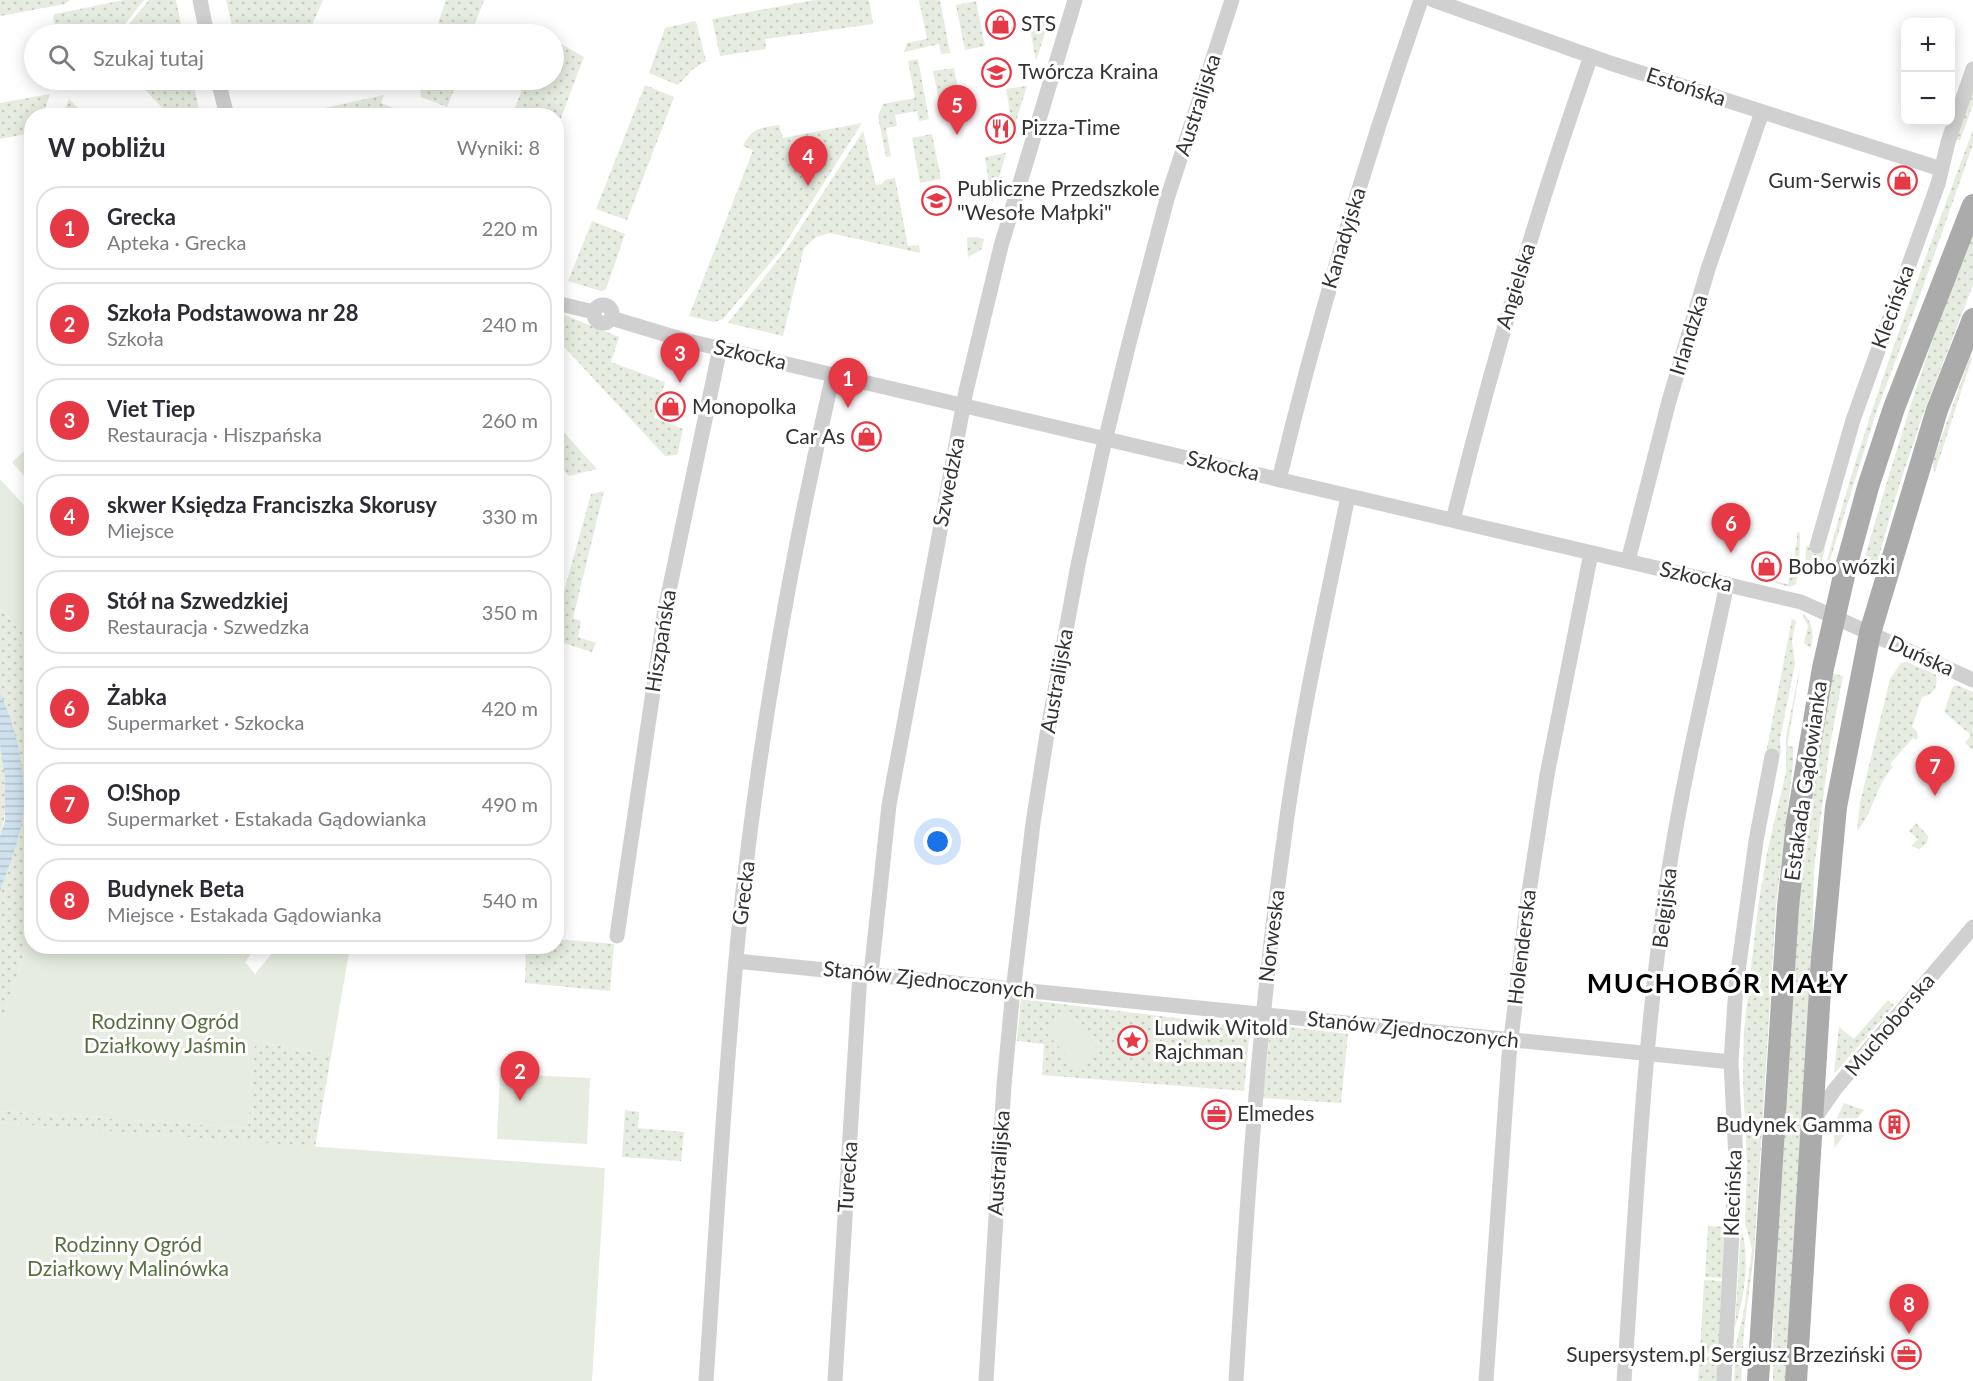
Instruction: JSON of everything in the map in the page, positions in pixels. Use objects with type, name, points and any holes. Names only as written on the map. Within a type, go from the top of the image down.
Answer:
[{"type":"main road","name":"Estakada Gądowianka","points":[[1758,1381],[1788,907],[1797,822],[1810,739],[1834,617],[1868,487],[1894,408],[1971,210],[1973,190]]},
{"type":"main road","name":"Estakada Gądowianka","points":[[1796,1381],[1810,1126],[1836,807],[1870,633],[1937,410],[1973,319]]},
{"type":"street","points":[[200,0],[205,24]]},
{"type":"street","name":"Szwedzka","points":[[865,974],[889,805],[978,333],[1000,246],[1075,0]]},
{"type":"street","name":"Australijska","points":[[986,1381],[1013,988],[1047,734],[1078,565],[1131,333],[1167,199],[1232,0]]},
{"type":"street","name":"Kanadyjska","points":[[1279,480],[1328,291],[1386,102],[1421,0]]},
{"type":"street","name":"Estońska","points":[[1433,0],[1591,56],[1941,169]]},
{"type":"street","name":"Angielska","points":[[1453,520],[1511,302],[1591,56]]},
{"type":"street","name":"Klecińska","points":[[1817,546],[1853,420],[1938,184],[1948,142],[1973,69]]},
{"type":"street","points":[[220,90],[225,108]]},
{"type":"street","name":"Irlandzka","points":[[1628,561],[1669,401],[1708,269],[1762,112]]},
{"type":"street","name":"Szkocka","points":[[564,305],[594,312],[594,318],[600,323],[607,322],[611,318],[684,340],[1801,602],[1870,633]]},
{"type":"street","name":"Hiszpańska","points":[[617,936],[665,610],[720,348]]},
{"type":"street","name":"Grecka","points":[[706,1381],[728,1050],[753,814],[797,546],[833,375]]},
{"type":"street","name":"Norweska","points":[[1236,1381],[1251,1142],[1262,1014],[1284,838],[1311,677],[1348,495]]},
{"type":"street","name":"Holenderska","points":[[1486,1381],[1511,1041],[1529,889],[1545,784],[1591,553]]},
{"type":"street","name":"Belgijska","points":[[1624,1381],[1648,1055],[1669,869],[1689,757],[1727,584]]},
{"type":"street","name":"Duńska","points":[[1870,633],[1973,680]]},
{"type":"street","name":"Klecińska","points":[[1724,1381],[1736,1159],[1731,1062],[1736,986],[1772,756]]},
{"type":"street","name":"Muchoborska","points":[[1810,1126],[1821,1106],[1973,927]]},
{"type":"street","name":"Stanów Zjednoczonych","points":[[736,961],[1731,1062]]},
{"type":"street","name":"Turecka","points":[[835,1381],[865,974]]},
{"type":"green space","points":[[0,0],[70,0],[65,4],[0,16]]},
{"type":"green space","points":[[124,0],[144,0],[125,24],[55,24],[53,17],[55,14]]},
{"type":"green space","points":[[149,0],[176,0],[181,24],[129,24]]},
{"type":"green space","points":[[226,0],[323,0],[312,24],[232,24]]},
{"type":"green space","points":[[446,0],[484,0],[475,24],[438,23]]},
{"type":"green space","points":[[814,0],[869,0],[873,24],[765,39],[766,49],[720,56],[712,19]]},
{"type":"green space","points":[[919,0],[940,0],[950,53],[941,54],[939,44],[904,52],[907,43],[927,39]]},
{"type":"green space","points":[[976,1],[985,46],[965,50],[956,5]]},
{"type":"green space","points":[[1049,20],[1036,61],[1029,24]]},
{"type":"green space","points":[[696,21],[706,61],[693,69],[678,85],[649,73],[665,28]]},
{"type":"green space","points":[[564,46],[584,57],[564,110],[515,108],[522,90],[564,90]]},
{"type":"green space","points":[[918,59],[929,119],[919,121],[917,111],[895,115],[897,126],[886,128],[891,156],[886,157],[878,116],[883,104],[915,98],[908,61]]},
{"type":"green space","points":[[954,68],[962,113],[942,116],[933,71]]},
{"type":"green space","points":[[645,85],[674,97],[627,220],[596,209]]},
{"type":"green space","points":[[1027,86],[1013,131],[1006,89]]},
{"type":"green space","points":[[145,90],[195,90],[199,108],[162,108]]},
{"type":"green space","points":[[420,90],[454,90],[447,107],[421,97]]},
{"type":"green space","points":[[1973,92],[1973,105],[1960,140],[1956,140]]},
{"type":"green space","points":[[50,94],[45,108],[24,108],[24,134],[0,139],[0,103]]},
{"type":"green space","points":[[384,95],[381,103],[394,108],[325,108]]},
{"type":"green space","points":[[69,99],[78,108],[66,108]]},
{"type":"green space","points":[[862,123],[781,250],[723,319],[714,322],[689,316],[753,150],[743,146],[753,132],[779,125],[783,138]]},
{"type":"green space","points":[[1973,130],[1973,144],[1877,410],[1829,563],[1827,561],[1842,506],[1876,397]]},
{"type":"green space","points":[[863,131],[876,185],[895,178],[908,246],[919,245],[920,253],[830,233],[816,237],[804,248],[783,336],[728,323],[788,247]]},
{"type":"green space","points":[[932,134],[941,179],[920,183],[912,138]]},
{"type":"green space","points":[[1006,153],[992,202],[985,157]]},
{"type":"green space","points":[[592,221],[625,234],[606,289],[601,291],[568,281]]},
{"type":"green space","points":[[1973,233],[1973,285],[1922,417],[1897,492],[1874,574],[1861,570],[1926,358]]},
{"type":"green space","points":[[967,238],[984,239],[981,250],[968,257]]},
{"type":"green space","points":[[564,315],[619,337],[611,362],[665,382],[654,418],[683,429],[677,455],[665,456],[564,347]]},
{"type":"green space","points":[[1970,357],[1972,358],[1935,472],[1933,461]]},
{"type":"green space","points":[[564,433],[597,469],[569,476],[564,470]]},
{"type":"green space","points":[[24,451],[24,476],[12,462]]},
{"type":"green space","points":[[0,479],[24,505],[24,650],[19,642],[23,633],[0,609]]},
{"type":"green space","points":[[604,491],[573,618],[581,621],[578,637],[596,643],[592,652],[564,643],[564,592],[591,494]]},
{"type":"green space","points":[[1797,532],[1800,533],[1799,569],[1796,584],[1790,587],[1775,583],[1774,581],[1788,584]]},
{"type":"green space","points":[[1806,546],[1825,549],[1820,566],[1805,577]]},
{"type":"green space","points":[[0,609],[23,633],[20,642],[24,648],[24,954],[0,1028],[0,891],[17,841],[23,814],[21,770],[11,723],[0,694]]},
{"type":"green space","points":[[1804,614],[1812,630],[1811,648],[1804,643],[1808,626],[1803,617]]},
{"type":"green space","points":[[1792,619],[1796,621],[1792,641],[1795,664],[1780,739],[1781,754],[1779,756],[1766,753]]},
{"type":"green space","points":[[1907,662],[1936,675],[1936,687],[1930,694],[1922,697],[1912,727],[1917,731],[1918,737],[1916,740],[1913,738],[1890,764],[1893,767],[1857,831],[1860,803],[1890,679],[1901,663]]},
{"type":"green space","points":[[1801,663],[1788,742],[1788,746],[1793,747],[1793,764],[1776,906],[1754,1254],[1744,1330],[1741,1381],[1734,1381],[1736,1345],[1744,1310],[1752,1249],[1745,1223],[1747,1165],[1743,1080],[1744,1030],[1758,907],[1767,853],[1786,772],[1786,736]]},
{"type":"green space","points":[[1830,673],[1843,676],[1830,745],[1814,869],[1812,970],[1787,1381],[1773,1381],[1774,1277],[1797,888]]},
{"type":"green space","points":[[1956,685],[1973,692],[1973,750],[1965,743],[1971,735],[1944,712],[1952,688]]},
{"type":"green space","points":[[0,744],[6,790],[5,813],[0,836]]},
{"type":"green space","points":[[1916,823],[1928,836],[1927,843],[1920,849],[1911,846],[1918,839],[1909,831]]},
{"type":"green space","points":[[564,940],[614,944],[610,991],[525,983],[526,954],[564,954]]},
{"type":"green space","name":"Rodzinny Ogród Działkowy Jaśmin","points":[[24,954],[251,954],[245,962],[255,974],[271,954],[349,954],[331,1056],[255,1041],[248,1128],[0,1111],[0,1028]]},
{"type":"green space","points":[[1021,999],[1250,1027],[1244,1091],[1042,1075],[1044,1044],[1017,1041]]},
{"type":"green space","points":[[1888,1000],[1894,1005],[1834,1072],[1839,1027],[1854,1039]]},
{"type":"green space","points":[[1065,1013],[1098,1049],[1077,1068],[1045,1031]]},
{"type":"green space","points":[[1273,1025],[1348,1034],[1341,1103],[1263,1098],[1269,1039]]},
{"type":"green space","points":[[255,1041],[331,1056],[315,1147],[0,1123],[0,1111],[248,1128]]},
{"type":"green space","points":[[500,1074],[590,1078],[587,1144],[497,1139]]},
{"type":"green space","points":[[1844,1103],[1864,1110],[1834,1148],[1835,1122]]},
{"type":"green space","points":[[625,1110],[639,1112],[638,1128],[684,1132],[681,1161],[622,1157]]},
{"type":"green space","name":"Rodzinny Ogród Działkowy Malinówka","points":[[0,1123],[605,1168],[592,1381],[0,1381]]},
{"type":"green space","points":[[1708,1226],[1726,1229],[1723,1278],[1705,1277]]},
{"type":"green space","points":[[1741,1228],[1746,1265],[1735,1328]]},
{"type":"green space","points":[[1704,1280],[1723,1281],[1718,1354],[1700,1352]]},
{"type":"green space","points":[[1700,1356],[1718,1357],[1717,1381],[1698,1381]]},
{"type":"water","points":[[0,694],[16,737],[22,770],[24,801],[19,834],[0,891],[0,836],[5,821],[5,777],[0,744]]},
{"type":"place","name":"STS","points":[[1000,24]]},
{"type":"place","name":"Twórcza Kraina","points":[[997,72]]},
{"type":"place","name":"Pizza-Time","points":[[1000,128]]},
{"type":"place","name":"Stół na Szwedzkiej","points":[[957,135]]},
{"type":"place","name":"Gum-Serwis","points":[[1902,181]]},
{"type":"place","name":"skwer Księdza Franciszka Skorusy","points":[[808,186]]},
{"type":"place","name":"Publiczne Przedszkole \"Wesołe Małpki\"","points":[[936,201]]},
{"type":"place","name":"Viet Tiep","points":[[680,383]]},
{"type":"place","name":"Monopolka","points":[[671,407]]},
{"type":"place","name":"Grecka","points":[[848,408]]},
{"type":"place","name":"Car As","points":[[866,437]]},
{"type":"place","name":"Żabka","points":[[1731,553]]},
{"type":"place","name":"Bobo wózki","points":[[1767,567]]},
{"type":"place","name":"O!Shop","points":[[1935,796]]},
{"type":"place","name":"Ludwik Witold Rajchman","points":[[1133,1040]]},
{"type":"place","name":"Szkoła Podstawowa nr 28","points":[[520,1101]]},
{"type":"place","name":"Elmedes","points":[[1216,1114]]},
{"type":"place","name":"Budynek Gamma","points":[[1894,1125]]},
{"type":"place","name":"Budynek Beta","points":[[1909,1334]]},
{"type":"place","name":"Supersystem.pl Sergiusz Brzeziński","points":[[1906,1355]]},
{"type":"district","name":"MUCHOBÓR MAŁY","points":[[1718,984]]}]
